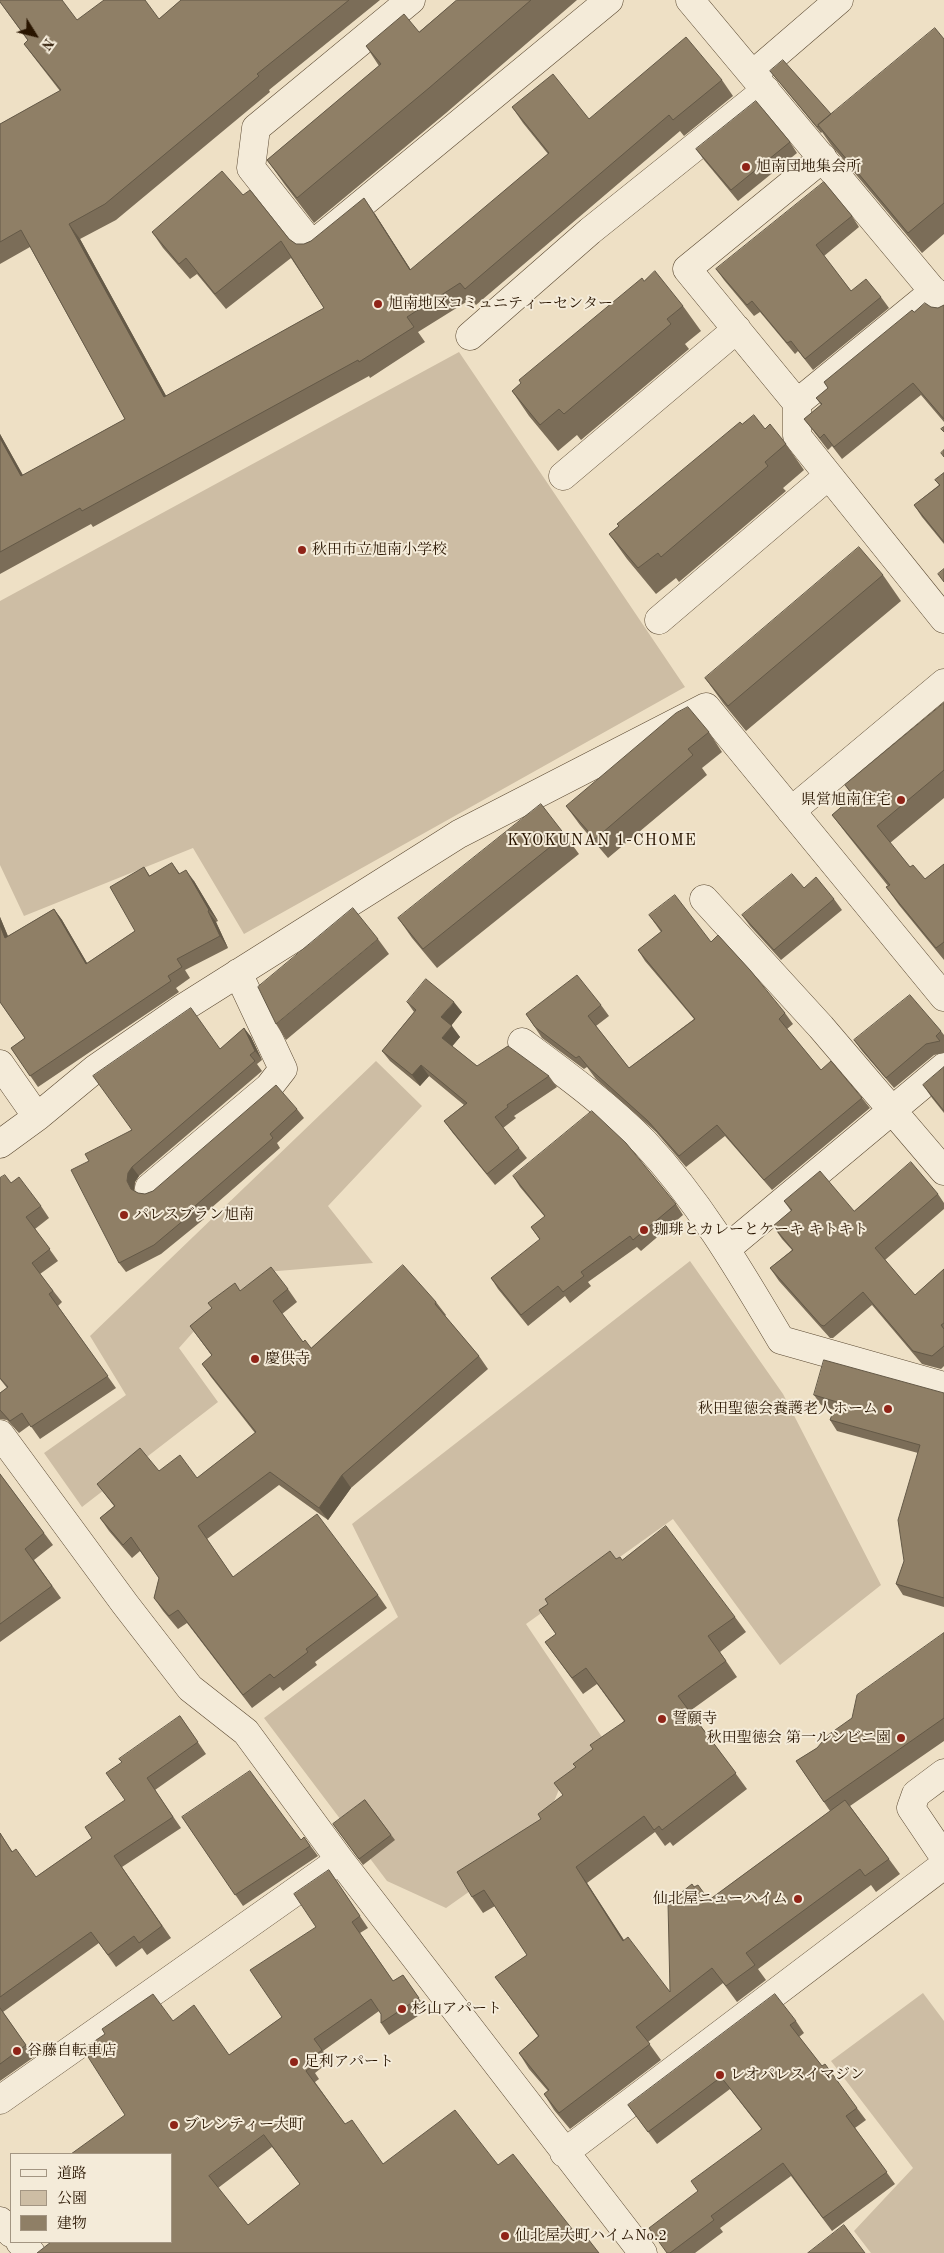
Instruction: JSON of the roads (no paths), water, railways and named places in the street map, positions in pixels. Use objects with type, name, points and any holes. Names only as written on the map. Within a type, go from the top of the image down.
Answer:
[{"type":"street","points":[[402,3],[256,128],[251,168],[312,245],[610,0]]},
{"type":"street","points":[[690,0],[939,297],[797,403]]},
{"type":"street","points":[[470,336],[759,82],[839,0]]},
{"type":"street","points":[[823,158],[688,269],[797,403],[797,436],[944,619]]},
{"type":"street","points":[[563,476],[737,329]]},
{"type":"street","points":[[659,620],[828,476]]},
{"type":"street","points":[[791,811],[944,683]]},
{"type":"street","points":[[0,1144],[37,1117],[95,1069],[183,1008],[459,834],[706,707],[944,997]]},
{"type":"street","points":[[704,899],[821,1027],[944,1171]]},
{"type":"street","points":[[149,1188],[269,1087],[283,1069],[238,973]]},
{"type":"street","points":[[522,1042],[581,1085],[644,1143],[701,1212],[782,1340],[944,1386]]},
{"type":"street","points":[[0,1064],[37,1117]]},
{"type":"street","points":[[726,1249],[893,1112],[944,1067]]},
{"type":"street","points":[[0,1434],[125,1604],[190,1688],[246,1732],[340,1860],[564,2153],[643,2253]]},
{"type":"street","points":[[944,1774],[916,1794],[911,1808],[944,1857]]},
{"type":"street","points":[[0,2100],[340,1860]]},
{"type":"street","points":[[564,2153],[944,1865]]},
{"type":"street","points":[[0,2221],[10,2232]]},
{"type":"street","points":[[21,2243],[31,2253]]},
{"type":"place","name":"旭南団地集会所","points":[[746,167]]},
{"type":"place","name":"旭南地区コミュニティーセンター","points":[[378,304]]},
{"type":"place","name":"秋田市立旭南小学校","points":[[302,550]]},
{"type":"place","name":"県営旭南住宅","points":[[901,800]]},
{"type":"place","name":"パレスブラン旭南","points":[[124,1215]]},
{"type":"place","name":"珈琲とカレーとケーキ キトキト","points":[[644,1230]]},
{"type":"place","name":"慶供寺","points":[[255,1359]]},
{"type":"place","name":"秋田聖徳会養護老人ホーム","points":[[888,1409]]},
{"type":"place","name":"誓願寺","points":[[662,1719]]},
{"type":"place","name":"秋田聖徳会 第一ルンビニ園","points":[[901,1738]]},
{"type":"place","name":"仙北屋ニューハイム","points":[[798,1899]]},
{"type":"place","name":"杉山アパート","points":[[402,2009]]},
{"type":"place","name":"谷藤自転車店","points":[[17,2051]]},
{"type":"place","name":"足利アパート","points":[[294,2062]]},
{"type":"place","name":"レオパレスイマジン","points":[[720,2075]]},
{"type":"place","name":"ブレンティー大町","points":[[174,2125]]},
{"type":"place","name":"仙北屋大町ハイムNo.2","points":[[505,2236]]},
{"type":"district","name":"KYOKUNAN 1-CHOME","points":[[602,841]]}]
